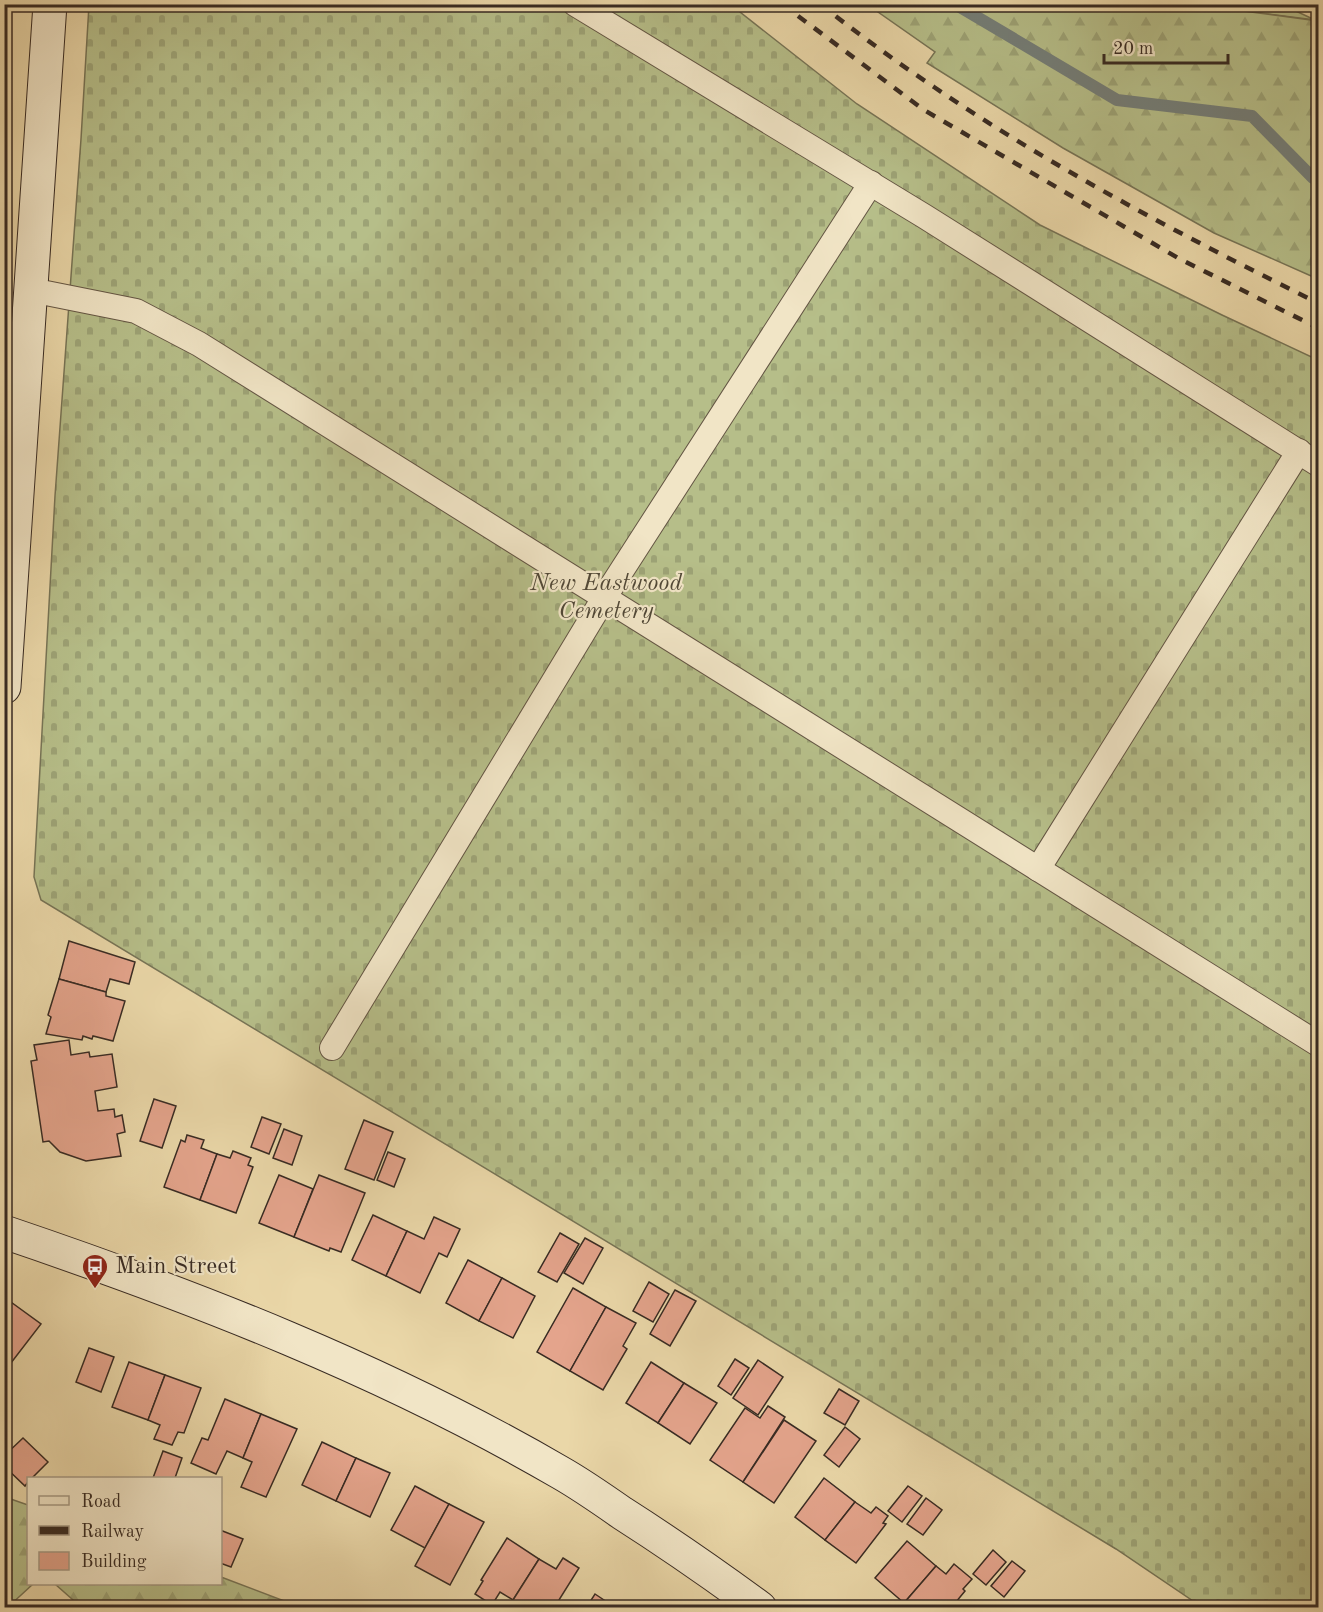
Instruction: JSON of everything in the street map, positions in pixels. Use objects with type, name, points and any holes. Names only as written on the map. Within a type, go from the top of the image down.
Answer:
[{"type":"street","points":[[4,687],[50,4]]},
{"type":"street","points":[[4,1232],[225,1312],[364,1371],[455,1415],[563,1474],[699,1563],[760,1608]]},
{"type":"lane","points":[[575,4],[871,183],[1309,458],[1038,869]]},
{"type":"lane","points":[[332,1048],[604,598],[871,183]]},
{"type":"lane","points":[[31,290],[136,311],[199,344],[1318,1044]]},
{"type":"green space","points":[[1219,4],[1228,9],[1318,21],[1318,279],[1214,233],[1063,148],[927,63],[935,52],[868,5]]},
{"type":"green space","name":"New Eastwood Cemetery","points":[[89,5],[731,5],[857,104],[1040,225],[1318,360],[1318,1607],[1202,1607],[1116,1549],[41,900],[34,877],[55,496]]},
{"type":"green space","points":[[1219,5],[1283,5],[1315,20],[1228,9]]},
{"type":"green space","points":[[5,1497],[27,1505],[27,1585],[32,1585],[7,1608],[4,1607]]},
{"type":"green space","points":[[222,1577],[300,1607],[81,1607],[56,1585],[222,1585]]},
{"type":"building","points":[[69,941],[135,962],[129,984],[110,979],[106,992],[59,979]]},
{"type":"building","points":[[59,979],[106,992],[106,996],[125,1001],[113,1041],[93,1036],[92,1039],[83,1036],[82,1040],[46,1034],[51,1017],[48,1015]]},
{"type":"building","points":[[69,1040],[71,1055],[89,1052],[90,1057],[112,1054],[117,1087],[95,1091],[98,1111],[114,1109],[115,1117],[122,1115],[125,1132],[117,1134],[121,1156],[86,1161],[60,1152],[49,1141],[43,1142],[31,1061],[37,1060],[34,1045]]},
{"type":"building","points":[[154,1099],[176,1106],[162,1148],[140,1141]]},
{"type":"building","points":[[262,1117],[281,1124],[269,1154],[251,1147]]},
{"type":"building","points":[[364,1120],[393,1132],[374,1180],[345,1169]]},
{"type":"building","points":[[284,1129],[302,1136],[292,1165],[273,1158]]},
{"type":"building","points":[[187,1135],[204,1140],[201,1148],[217,1154],[200,1200],[164,1187],[181,1140],[185,1142]]},
{"type":"building","points":[[233,1151],[251,1158],[248,1165],[253,1167],[236,1213],[200,1200],[217,1154],[230,1158]]},
{"type":"building","points":[[388,1152],[405,1159],[394,1187],[377,1180]]},
{"type":"building","points":[[279,1175],[313,1189],[294,1237],[259,1223]]},
{"type":"building","points":[[319,1175],[365,1193],[341,1252],[330,1248],[329,1251],[294,1237]]},
{"type":"building","points":[[373,1215],[407,1231],[386,1276],[352,1260]]},
{"type":"building","points":[[434,1217],[460,1229],[447,1257],[439,1253],[420,1293],[386,1276],[407,1231],[424,1239]]},
{"type":"building","points":[[560,1233],[579,1244],[557,1282],[538,1272]]},
{"type":"building","points":[[585,1238],[603,1248],[583,1284],[564,1273]]},
{"type":"building","points":[[468,1260],[502,1278],[479,1321],[446,1303]]},
{"type":"building","points":[[502,1278],[535,1296],[513,1338],[479,1321]]},
{"type":"building","points":[[649,1282],[669,1294],[653,1322],[633,1311]]},
{"type":"building","points":[[573,1288],[606,1307],[570,1371],[537,1352]]},
{"type":"building","points":[[675,1290],[696,1301],[670,1346],[650,1334]]},
{"type":"building","points":[[4,1297],[41,1324],[4,1372]]},
{"type":"building","points":[[606,1307],[636,1323],[623,1346],[627,1349],[603,1390],[570,1371]]},
{"type":"building","points":[[89,1348],[114,1357],[101,1392],[76,1382]]},
{"type":"building","points":[[735,1359],[749,1368],[731,1395],[718,1386]]},
{"type":"building","points":[[758,1360],[783,1377],[758,1415],[733,1398]]},
{"type":"building","points":[[129,1362],[165,1375],[148,1420],[112,1407]]},
{"type":"building","points":[[651,1362],[684,1383],[658,1423],[626,1403]]},
{"type":"building","points":[[165,1375],[201,1388],[184,1433],[178,1432],[172,1445],[154,1439],[160,1425],[148,1420]]},
{"type":"building","points":[[684,1383],[717,1403],[690,1444],[658,1423]]},
{"type":"building","points":[[839,1389],[859,1401],[845,1425],[824,1413]]},
{"type":"building","points":[[225,1399],[261,1414],[243,1458],[227,1451],[216,1474],[191,1463],[202,1438],[208,1440]]},
{"type":"building","points":[[768,1406],[785,1417],[743,1482],[710,1460],[745,1408],[760,1418]]},
{"type":"building","points":[[261,1414],[297,1429],[266,1497],[241,1487],[252,1462],[243,1458]]},
{"type":"building","points":[[784,1420],[816,1441],[774,1503],[743,1482]]},
{"type":"building","points":[[845,1427],[860,1439],[839,1467],[824,1455]]},
{"type":"building","points":[[23,1438],[48,1462],[33,1477],[27,1477],[25,1486],[4,1466],[4,1456]]},
{"type":"building","points":[[322,1442],[356,1458],[336,1501],[302,1485]]},
{"type":"building","points":[[163,1451],[182,1458],[175,1477],[153,1477]]},
{"type":"building","points":[[356,1458],[390,1473],[370,1517],[336,1501]]},
{"type":"building","points":[[824,1478],[855,1502],[825,1540],[795,1517]]},
{"type":"building","points":[[415,1486],[449,1504],[425,1548],[391,1530]]},
{"type":"building","points":[[908,1486],[922,1496],[902,1522],[888,1511]]},
{"type":"building","points":[[926,1498],[942,1510],[923,1535],[907,1524]]},
{"type":"building","points":[[855,1502],[871,1513],[876,1507],[888,1516],[883,1523],[886,1524],[856,1563],[825,1540]]},
{"type":"building","points":[[449,1504],[484,1522],[450,1585],[415,1566]]},
{"type":"building","points":[[222,1531],[243,1539],[231,1567],[222,1564]]},
{"type":"building","points":[[507,1538],[539,1559],[513,1600],[500,1592],[492,1605],[475,1594]]},
{"type":"building","points":[[907,1541],[936,1566],[904,1603],[875,1578]]},
{"type":"building","points":[[993,1550],[1006,1562],[986,1585],[973,1574]]},
{"type":"building","points":[[563,1558],[579,1568],[554,1608],[519,1608],[521,1605],[513,1600],[539,1559],[556,1569]]},
{"type":"building","points":[[1012,1561],[1025,1571],[1004,1597],[991,1586]]},
{"type":"building","points":[[954,1564],[972,1579],[951,1608],[910,1608],[904,1603],[936,1566],[946,1574]]},
{"type":"building","points":[[595,1594],[616,1608],[586,1608]]},
{"type":"waterway","points":[[955,4],[1117,100],[1252,116],[1313,178],[1318,179]]},
{"type":"railway","points":[[782,4],[924,110],[1178,258],[1318,328]]},
{"type":"railway","points":[[820,4],[919,77],[1027,147],[1171,228],[1318,303]]},
{"type":"place","name":"Main Street","points":[[95,1290]]}]
